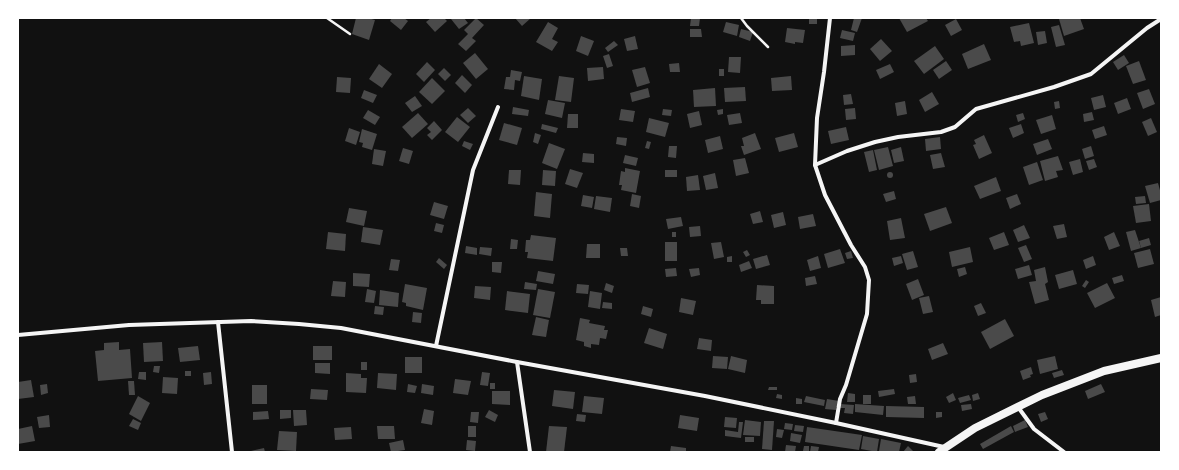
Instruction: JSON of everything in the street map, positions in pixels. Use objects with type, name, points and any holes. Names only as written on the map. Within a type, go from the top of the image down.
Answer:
[{"type":"main road","points":[[942,450],[975,428],[1042,395],[1104,371],[1161,358]]},
{"type":"street","points":[[830,18],[817,118],[816,165],[825,195],[850,245],[864,267],[869,280],[867,314],[846,385],[840,399],[836,422]]},
{"type":"street","points":[[816,165],[847,151],[875,142],[898,137],[941,132],[955,127],[976,109],[1054,87],[1091,74],[1147,28],[1161,19]]},
{"type":"street","points":[[436,346],[473,170],[498,107]]},
{"type":"street","points":[[18,335],[129,325],[251,321],[341,328],[836,422],[942,450]]},
{"type":"street","points":[[218,322],[232,452]]},
{"type":"street","points":[[517,362],[530,452]]},
{"type":"street","points":[[1017,407],[1034,429],[1064,452]]},
{"type":"path","points":[[327,18],[350,34]]},
{"type":"path","points":[[741,18],[768,47]]},
{"type":"building","points":[[356,18],[368,18],[375,20],[369,40],[352,34]]},
{"type":"building","points":[[392,18],[404,18],[408,21],[401,30],[390,21]]},
{"type":"building","points":[[431,18],[444,18],[447,21],[435,32],[426,22]]},
{"type":"building","points":[[464,18],[468,23],[459,29],[451,19]]},
{"type":"building","points":[[476,18],[484,25],[472,38],[476,41],[466,51],[458,44],[468,34],[464,30]]},
{"type":"building","points":[[515,18],[531,18],[522,26]]},
{"type":"building","points":[[691,18],[700,18],[699,26],[690,26]]},
{"type":"building","points":[[809,18],[817,18],[817,24],[809,24]]},
{"type":"building","points":[[854,18],[862,18],[857,32],[851,30]]},
{"type":"building","points":[[899,18],[926,18],[928,21],[907,32]]},
{"type":"building","points":[[1080,18],[1084,29],[1064,36],[1059,19]]},
{"type":"building","points":[[956,19],[962,30],[951,36],[945,25]]},
{"type":"building","points":[[548,22],[558,28],[552,39],[558,42],[552,51],[536,42]]},
{"type":"building","points":[[726,22],[739,25],[737,36],[723,32]]},
{"type":"building","points":[[1029,23],[1034,43],[1021,46],[1020,41],[1014,42],[1010,27]]},
{"type":"building","points":[[1059,25],[1065,45],[1056,47],[1051,27]]},
{"type":"building","points":[[787,28],[805,30],[803,43],[795,42],[795,44],[785,42]]},
{"type":"building","points":[[690,29],[701,29],[702,37],[690,37]]},
{"type":"building","points":[[741,29],[753,32],[750,41],[739,37]]},
{"type":"building","points":[[842,30],[855,33],[853,41],[840,38]]},
{"type":"building","points":[[1045,31],[1047,43],[1038,45],[1036,32]]},
{"type":"building","points":[[581,36],[594,41],[588,56],[576,51]]},
{"type":"building","points":[[635,36],[638,49],[627,51],[624,39]]},
{"type":"building","points":[[881,39],[892,51],[880,61],[870,49]]},
{"type":"building","points":[[614,41],[618,45],[608,52],[605,48]]},
{"type":"building","points":[[984,44],[991,60],[968,69],[962,54]]},
{"type":"building","points":[[855,45],[855,55],[841,56],[841,46]]},
{"type":"building","points":[[935,46],[944,59],[924,74],[914,61]]},
{"type":"building","points":[[475,53],[488,69],[476,79],[463,63]]},
{"type":"building","points":[[609,54],[613,66],[607,68],[603,56]]},
{"type":"building","points":[[1124,55],[1129,63],[1118,70],[1113,62]]},
{"type":"building","points":[[729,57],[741,57],[740,73],[728,72]]},
{"type":"building","points":[[946,61],[952,70],[939,79],[933,70]]},
{"type":"building","points":[[1139,61],[1146,80],[1133,84],[1126,66]]},
{"type":"building","points":[[427,62],[435,70],[424,82],[416,74]]},
{"type":"building","points":[[679,63],[680,72],[670,72],[669,64]]},
{"type":"building","points":[[379,64],[392,74],[382,88],[369,79]]},
{"type":"building","points":[[890,64],[894,72],[880,79],[876,70]]},
{"type":"building","points":[[603,67],[604,79],[588,81],[587,68]]},
{"type":"building","points":[[645,67],[650,83],[637,87],[632,70]]},
{"type":"building","points":[[444,68],[451,75],[445,81],[438,74]]},
{"type":"building","points":[[719,69],[724,69],[724,76],[719,76]]},
{"type":"building","points":[[511,70],[522,72],[520,81],[515,80],[514,90],[504,89],[506,77],[510,77]]},
{"type":"building","points":[[462,75],[472,85],[465,93],[455,83]]},
{"type":"building","points":[[524,76],[542,79],[539,100],[521,96]]},
{"type":"building","points":[[559,76],[574,78],[571,102],[555,100]]},
{"type":"building","points":[[791,76],[792,90],[772,91],[771,78]]},
{"type":"building","points":[[337,77],[351,78],[350,93],[336,92]]},
{"type":"building","points":[[432,78],[445,91],[432,104],[419,92]]},
{"type":"building","points":[[745,87],[746,101],[725,102],[724,88]]},
{"type":"building","points":[[648,88],[650,97],[632,102],[630,93]]},
{"type":"building","points":[[715,88],[716,106],[694,107],[693,90]]},
{"type":"building","points":[[1149,89],[1155,104],[1143,109],[1137,93]]},
{"type":"building","points":[[364,90],[377,95],[373,103],[361,98]]},
{"type":"building","points":[[932,92],[939,104],[925,112],[919,100]]},
{"type":"building","points":[[851,94],[853,104],[844,105],[843,95]]},
{"type":"building","points":[[1103,95],[1106,107],[1094,110],[1091,98]]},
{"type":"building","points":[[415,96],[422,106],[412,112],[405,103]]},
{"type":"building","points":[[1127,98],[1131,109],[1118,114],[1114,103]]},
{"type":"building","points":[[548,100],[565,103],[562,118],[545,114]]},
{"type":"building","points":[[905,101],[907,114],[897,116],[895,103]]},
{"type":"building","points":[[1059,101],[1060,108],[1055,109],[1054,102]]},
{"type":"building","points":[[513,107],[529,110],[528,116],[512,114]]},
{"type":"building","points":[[468,108],[476,116],[468,123],[460,115]]},
{"type":"building","points":[[855,108],[856,119],[846,120],[845,109]]},
{"type":"building","points":[[621,109],[635,111],[633,122],[619,120]]},
{"type":"building","points":[[663,109],[672,110],[671,116],[662,115]]},
{"type":"building","points":[[723,109],[723,114],[718,115],[717,110]]},
{"type":"building","points":[[368,110],[380,117],[375,125],[363,118]]},
{"type":"building","points":[[699,111],[702,125],[690,128],[687,114]]},
{"type":"building","points":[[1092,112],[1094,120],[1084,122],[1083,114]]},
{"type":"building","points":[[418,113],[428,124],[412,138],[402,127]]},
{"type":"building","points":[[740,113],[742,123],[729,125],[727,115]]},
{"type":"building","points":[[1023,113],[1025,119],[1018,122],[1016,115]]},
{"type":"building","points":[[568,114],[578,114],[578,128],[567,128]]},
{"type":"building","points":[[1052,115],[1056,129],[1041,134],[1036,120]]},
{"type":"building","points":[[457,117],[470,127],[458,142],[445,132]]},
{"type":"building","points":[[649,118],[669,123],[665,137],[646,132]]},
{"type":"building","points":[[1151,118],[1157,132],[1148,136],[1142,122]]},
{"type":"building","points":[[434,121],[442,130],[432,140],[427,135],[431,132],[427,128]]},
{"type":"building","points":[[504,123],[522,128],[517,145],[499,140]]},
{"type":"building","points":[[542,124],[558,128],[556,133],[541,129]]},
{"type":"building","points":[[1021,124],[1024,133],[1013,138],[1009,128]]},
{"type":"building","points":[[1104,126],[1107,135],[1095,139],[1092,130]]},
{"type":"building","points":[[846,127],[849,140],[831,144],[828,131]]},
{"type":"building","points":[[349,128],[360,132],[356,145],[345,141]]},
{"type":"building","points":[[362,129],[377,134],[372,150],[362,147],[363,143],[359,142]]},
{"type":"building","points":[[535,133],[541,135],[538,144],[533,142]]},
{"type":"building","points":[[755,133],[761,149],[744,155],[741,146],[744,146],[742,138]]},
{"type":"building","points":[[794,133],[798,147],[779,152],[775,138]]},
{"type":"building","points":[[984,135],[992,153],[979,159],[973,145],[976,144],[974,140]]},
{"type":"building","points":[[720,136],[723,149],[708,153],[705,140]]},
{"type":"building","points":[[617,137],[627,138],[626,146],[616,144]]},
{"type":"building","points":[[940,137],[941,149],[926,151],[925,139]]},
{"type":"building","points":[[1048,139],[1052,149],[1037,155],[1033,144]]},
{"type":"building","points":[[464,141],[473,144],[470,150],[462,146]]},
{"type":"building","points":[[647,141],[651,142],[649,149],[645,148]]},
{"type":"building","points":[[549,143],[565,149],[557,169],[542,163]]},
{"type":"building","points":[[669,146],[677,146],[676,158],[668,157]]},
{"type":"building","points":[[1091,146],[1094,156],[1085,159],[1082,149]]},
{"type":"building","points":[[888,147],[893,166],[879,170],[874,150]]},
{"type":"building","points":[[901,147],[904,161],[894,163],[891,150]]},
{"type":"building","points":[[403,148],[413,151],[409,164],[399,161]]},
{"type":"building","points":[[374,149],[386,151],[383,166],[372,164]]},
{"type":"building","points":[[873,150],[877,170],[869,172],[864,152]]},
{"type":"building","points":[[583,153],[594,154],[594,163],[582,162]]},
{"type":"building","points":[[941,153],[945,167],[933,169],[930,155]]},
{"type":"building","points":[[625,155],[638,158],[636,166],[623,163]]},
{"type":"building","points":[[1058,156],[1063,170],[1056,171],[1058,177],[1045,181],[1040,161]]},
{"type":"building","points":[[745,158],[749,173],[736,176],[733,160]]},
{"type":"building","points":[[1080,159],[1083,172],[1073,175],[1069,162]]},
{"type":"building","points":[[1094,159],[1097,167],[1089,170],[1086,161]]},
{"type":"building","points":[[1037,162],[1043,180],[1029,185],[1023,167]]},
{"type":"building","points":[[625,168],[640,171],[636,193],[621,190],[622,185],[619,185],[621,171],[625,172]]},
{"type":"building","points":[[570,169],[583,173],[577,188],[565,184]]},
{"type":"building","points":[[509,170],[521,170],[520,185],[508,184]]},
{"type":"building","points":[[543,170],[556,171],[555,186],[542,185]]},
{"type":"building","points":[[665,170],[677,170],[677,177],[665,177]]},
{"type":"building","points":[[890,172],[893,175],[890,178],[887,175]]},
{"type":"building","points":[[715,173],[718,188],[706,190],[703,176]]},
{"type":"building","points":[[698,175],[700,190],[687,191],[686,177]]},
{"type":"building","points":[[996,177],[1001,191],[980,199],[974,186]]},
{"type":"building","points":[[1158,183],[1161,200],[1150,203],[1145,186]]},
{"type":"building","points":[[894,191],[896,199],[886,202],[883,194]]},
{"type":"building","points":[[536,192],[552,194],[550,218],[534,216]]},
{"type":"building","points":[[632,194],[641,196],[639,208],[630,206]]},
{"type":"building","points":[[1017,194],[1021,204],[1010,209],[1006,198]]},
{"type":"building","points":[[583,195],[594,197],[592,208],[581,206]]},
{"type":"building","points":[[596,196],[612,198],[610,212],[594,209]]},
{"type":"building","points":[[1145,196],[1146,203],[1136,204],[1135,197]]},
{"type":"building","points":[[434,202],[448,206],[444,219],[430,215]]},
{"type":"building","points":[[1149,204],[1151,221],[1136,223],[1133,206]]},
{"type":"building","points":[[946,207],[952,223],[930,231],[924,214]]},
{"type":"building","points":[[349,208],[367,211],[364,226],[346,222]]},
{"type":"building","points":[[760,211],[763,222],[753,224],[750,214]]},
{"type":"building","points":[[783,212],[786,225],[774,228],[771,215]]},
{"type":"building","points":[[813,214],[816,226],[800,229],[798,217]]},
{"type":"building","points":[[681,217],[683,226],[668,229],[666,219]]},
{"type":"building","points":[[901,218],[905,238],[890,240],[887,221]]},
{"type":"building","points":[[436,223],[444,225],[442,233],[434,231]]},
{"type":"building","points":[[1064,224],[1067,237],[1057,239],[1053,226]]},
{"type":"building","points":[[1024,225],[1030,238],[1018,242],[1013,230]]},
{"type":"building","points":[[700,226],[701,236],[690,237],[689,227]]},
{"type":"building","points":[[363,227],[383,230],[380,245],[361,242]]},
{"type":"building","points":[[1135,230],[1141,248],[1131,251],[1126,232]]},
{"type":"building","points":[[328,232],[346,234],[345,251],[326,249]]},
{"type":"building","points":[[672,232],[676,232],[676,237],[672,237]]},
{"type":"building","points":[[1004,232],[1009,245],[994,250],[989,238]]},
{"type":"building","points":[[1114,232],[1120,246],[1109,250],[1104,237]]},
{"type":"building","points":[[531,235],[556,238],[553,261],[527,258],[528,252],[525,252],[526,240],[530,240]]},
{"type":"building","points":[[1149,238],[1151,245],[1141,248],[1139,241]]},
{"type":"building","points":[[511,239],[518,240],[517,249],[510,249]]},
{"type":"building","points":[[665,242],[677,242],[677,261],[665,261]]},
{"type":"building","points":[[721,242],[724,257],[714,259],[711,243]]},
{"type":"building","points":[[587,244],[600,244],[600,258],[586,258]]},
{"type":"building","points":[[1026,245],[1032,259],[1024,262],[1018,248]]},
{"type":"building","points":[[466,246],[477,248],[477,255],[465,253]]},
{"type":"building","points":[[480,247],[492,248],[491,256],[479,254]]},
{"type":"building","points":[[970,247],[973,262],[952,267],[949,252]]},
{"type":"building","points":[[620,248],[627,248],[628,256],[621,256]]},
{"type":"building","points":[[840,249],[845,263],[828,268],[824,254]]},
{"type":"building","points":[[1150,249],[1154,264],[1138,268],[1134,253]]},
{"type":"building","points":[[747,250],[750,255],[746,257],[743,252]]},
{"type":"building","points":[[851,251],[853,258],[847,259],[845,253]]},
{"type":"building","points":[[913,251],[918,267],[907,270],[902,254]]},
{"type":"building","points":[[767,255],[770,265],[756,269],[753,259]]},
{"type":"building","points":[[732,256],[732,262],[727,262],[727,257]]},
{"type":"building","points":[[818,256],[821,268],[810,271],[807,260]]},
{"type":"building","points":[[901,256],[903,263],[894,266],[892,258]]},
{"type":"building","points":[[1093,256],[1096,265],[1086,269],[1083,260]]},
{"type":"building","points":[[439,258],[447,265],[444,269],[436,262]]},
{"type":"building","points":[[391,259],[400,260],[398,271],[389,270]]},
{"type":"building","points":[[749,261],[752,268],[741,272],[739,265]]},
{"type":"building","points":[[492,262],[502,262],[501,273],[492,272]]},
{"type":"building","points":[[1029,265],[1032,275],[1018,279],[1015,269]]},
{"type":"building","points":[[965,267],[967,274],[959,277],[957,269]]},
{"type":"building","points":[[1045,267],[1048,282],[1045,284],[1049,300],[1035,304],[1029,282],[1036,281],[1034,270]]},
{"type":"building","points":[[676,268],[677,276],[666,277],[665,269]]},
{"type":"building","points":[[699,268],[700,275],[691,277],[689,269]]},
{"type":"building","points":[[1073,270],[1077,284],[1059,289],[1055,275]]},
{"type":"building","points":[[538,271],[555,274],[553,284],[536,281]]},
{"type":"building","points":[[353,273],[370,274],[369,287],[353,286]]},
{"type":"building","points":[[1122,275],[1124,281],[1114,284],[1112,278]]},
{"type":"building","points":[[815,276],[817,284],[806,286],[805,278]]},
{"type":"building","points":[[918,279],[924,295],[912,300],[906,284]]},
{"type":"building","points":[[1086,280],[1089,282],[1085,288],[1082,286]]},
{"type":"building","points":[[333,281],[346,282],[345,297],[331,296]]},
{"type":"building","points":[[525,282],[537,284],[536,290],[524,289]]},
{"type":"building","points":[[606,283],[614,286],[612,293],[604,290]]},
{"type":"building","points":[[1107,283],[1115,298],[1095,308],[1087,293]]},
{"type":"building","points":[[405,284],[427,288],[423,310],[406,306],[406,303],[402,302]]},
{"type":"building","points":[[577,284],[589,285],[588,294],[576,293]]},
{"type":"building","points":[[757,285],[774,286],[774,304],[761,304],[761,300],[756,300]]},
{"type":"building","points":[[475,286],[491,287],[490,300],[474,298]]},
{"type":"building","points":[[367,289],[376,291],[374,303],[365,302]]},
{"type":"building","points":[[538,289],[555,292],[550,318],[533,315]]},
{"type":"building","points":[[380,290],[399,293],[398,307],[379,305]]},
{"type":"building","points":[[507,291],[530,294],[528,313],[505,310]]},
{"type":"building","points":[[590,291],[602,293],[600,309],[588,307]]},
{"type":"building","points":[[929,296],[933,312],[923,314],[919,298]]},
{"type":"building","points":[[1161,297],[1161,315],[1155,317],[1151,300]]},
{"type":"building","points":[[681,298],[696,301],[693,315],[679,312]]},
{"type":"building","points":[[603,302],[612,303],[612,309],[602,308]]},
{"type":"building","points":[[981,303],[986,313],[978,316],[974,306]]},
{"type":"building","points":[[375,306],[384,307],[383,315],[374,314]]},
{"type":"building","points":[[643,306],[653,309],[651,317],[641,314]]},
{"type":"building","points":[[413,312],[422,313],[421,323],[412,322]]},
{"type":"building","points":[[536,317],[549,320],[546,337],[532,335]]},
{"type":"building","points":[[580,318],[590,320],[589,323],[605,326],[604,330],[608,330],[606,339],[600,338],[599,345],[591,344],[591,348],[584,346],[584,342],[576,340]]},
{"type":"building","points":[[1005,319],[1014,336],[990,349],[981,332]]},
{"type":"building","points":[[649,328],[667,334],[663,349],[644,343]]},
{"type":"building","points":[[699,338],[712,340],[711,351],[697,349]]},
{"type":"building","points":[[119,342],[119,350],[130,349],[132,378],[98,381],[95,351],[104,350],[104,343]]},
{"type":"building","points":[[162,342],[163,361],[144,362],[143,343]]},
{"type":"building","points":[[943,343],[948,354],[932,360],[928,349]]},
{"type":"building","points":[[198,346],[200,360],[180,362],[178,348]]},
{"type":"building","points":[[313,346],[332,346],[332,360],[313,360]]},
{"type":"building","points":[[713,356],[728,357],[727,369],[712,368]]},
{"type":"building","points":[[731,356],[747,360],[745,373],[728,369]]},
{"type":"building","points":[[1055,356],[1058,369],[1040,374],[1037,360]]},
{"type":"building","points":[[405,357],[422,357],[422,373],[405,373]]},
{"type":"building","points":[[361,362],[367,362],[367,370],[361,370]]},
{"type":"building","points":[[315,363],[330,363],[330,374],[315,373]]},
{"type":"building","points":[[154,366],[160,366],[159,373],[153,372]]},
{"type":"building","points":[[1031,367],[1033,374],[1030,375],[1031,377],[1023,380],[1020,371]]},
{"type":"building","points":[[1062,370],[1064,375],[1054,378],[1052,373]]},
{"type":"building","points":[[185,371],[191,371],[191,376],[185,376]]},
{"type":"building","points":[[139,372],[146,372],[146,380],[138,379]]},
{"type":"building","points":[[211,372],[212,384],[204,385],[203,373]]},
{"type":"building","points":[[482,372],[490,373],[488,386],[480,385]]},
{"type":"building","points":[[346,373],[361,374],[361,378],[367,378],[366,393],[346,392]]},
{"type":"building","points":[[378,373],[397,374],[396,390],[377,388]]},
{"type":"building","points":[[916,374],[917,382],[910,383],[909,375]]},
{"type":"building","points":[[163,377],[178,378],[177,394],[162,393]]},
{"type":"building","points":[[455,379],[471,381],[468,395],[453,393]]},
{"type":"building","points":[[31,380],[34,397],[18,399],[18,382]]},
{"type":"building","points":[[128,381],[134,381],[135,395],[129,395]]},
{"type":"building","points":[[490,383],[495,383],[495,389],[490,389]]},
{"type":"building","points":[[47,384],[48,393],[41,395],[40,385]]},
{"type":"building","points":[[408,384],[417,386],[415,393],[407,392]]},
{"type":"building","points":[[422,384],[434,386],[433,395],[421,393]]},
{"type":"building","points":[[1101,384],[1105,392],[1088,399],[1085,391]]},
{"type":"building","points":[[252,385],[267,385],[267,404],[252,404]]},
{"type":"building","points":[[769,387],[777,387],[777,390],[768,390]]},
{"type":"building","points":[[311,389],[328,390],[327,400],[310,399]]},
{"type":"building","points":[[894,389],[895,394],[879,397],[878,391]]},
{"type":"building","points":[[554,390],[575,392],[573,409],[552,406]]},
{"type":"building","points":[[492,391],[510,391],[510,405],[492,404]]},
{"type":"building","points":[[848,393],[855,394],[855,402],[847,402]]},
{"type":"building","points":[[953,393],[956,400],[949,403],[946,397]]},
{"type":"building","points":[[978,393],[980,399],[973,401],[972,395]]},
{"type":"building","points":[[777,394],[782,395],[782,399],[776,398]]},
{"type":"building","points":[[863,395],[871,395],[871,404],[863,404]]},
{"type":"building","points":[[969,395],[971,400],[960,403],[958,398]]},
{"type":"building","points":[[138,396],[150,403],[141,421],[129,414]]},
{"type":"building","points":[[584,396],[604,398],[602,414],[582,412]]},
{"type":"building","points":[[806,396],[825,400],[824,406],[804,402]]},
{"type":"building","points":[[915,396],[916,404],[908,404],[907,397]]},
{"type":"building","points":[[796,398],[802,399],[802,404],[796,404]]},
{"type":"building","points":[[827,399],[839,401],[836,410],[825,409]]},
{"type":"building","points":[[840,404],[854,405],[853,414],[844,413],[845,408],[839,408]]},
{"type":"building","points":[[855,404],[884,406],[883,415],[855,412]]},
{"type":"building","points":[[971,404],[972,409],[962,411],[961,405]]},
{"type":"building","points":[[886,406],[924,407],[924,418],[886,417]]},
{"type":"building","points":[[424,409],[434,411],[432,425],[421,423]]},
{"type":"building","points":[[280,410],[291,410],[291,418],[280,419]]},
{"type":"building","points":[[293,410],[306,410],[307,425],[294,426]]},
{"type":"building","points":[[489,410],[498,415],[495,422],[485,417]]},
{"type":"building","points":[[268,411],[269,419],[253,420],[253,412]]},
{"type":"building","points":[[471,412],[479,412],[478,423],[470,422]]},
{"type":"building","points":[[936,412],[942,412],[942,417],[936,418]]},
{"type":"building","points":[[1045,412],[1048,419],[1041,422],[1038,414]]},
{"type":"building","points":[[577,414],[586,415],[585,422],[576,421]]},
{"type":"building","points":[[49,415],[50,427],[39,428],[37,417]]},
{"type":"building","points":[[680,415],[699,418],[697,431],[678,428]]},
{"type":"building","points":[[725,417],[737,418],[736,428],[724,427]]},
{"type":"building","points":[[133,419],[141,423],[138,430],[129,426]]},
{"type":"building","points":[[745,420],[761,422],[760,436],[743,435]]},
{"type":"building","points":[[1025,420],[1028,427],[1015,432],[1013,426]]},
{"type":"building","points":[[764,421],[774,421],[772,450],[762,449]]},
{"type":"building","points":[[739,422],[743,422],[741,438],[725,436],[725,430],[738,432]]},
{"type":"building","points":[[785,423],[793,424],[792,430],[784,429]]},
{"type":"building","points":[[795,425],[804,426],[803,432],[794,431]]},
{"type":"building","points":[[32,426],[35,441],[18,444],[18,429]]},
{"type":"building","points":[[377,426],[394,426],[395,439],[378,439]]},
{"type":"building","points":[[468,426],[476,426],[476,437],[468,437]]},
{"type":"building","points":[[549,426],[567,427],[564,452],[546,452]]},
{"type":"building","points":[[1011,426],[1014,432],[983,449],[980,444]]},
{"type":"building","points":[[351,427],[352,439],[335,440],[334,428]]},
{"type":"building","points":[[807,427],[862,435],[859,450],[805,442]]},
{"type":"building","points":[[777,429],[784,430],[782,438],[776,437]]},
{"type":"building","points":[[279,431],[297,432],[296,451],[277,450]]},
{"type":"building","points":[[791,433],[802,435],[800,443],[790,441]]},
{"type":"building","points":[[863,436],[879,439],[877,452],[861,449]]},
{"type":"building","points":[[745,437],[754,437],[754,442],[745,442]]},
{"type":"building","points":[[881,439],[901,443],[899,452],[879,451]]},
{"type":"building","points":[[403,440],[405,450],[391,452],[389,443]]},
{"type":"building","points":[[467,440],[476,441],[475,451],[466,450]]},
{"type":"building","points":[[786,445],[796,446],[795,452],[785,452]]},
{"type":"building","points":[[671,446],[686,448],[686,452],[670,452]]},
{"type":"building","points":[[804,446],[809,446],[809,452],[803,451]]},
{"type":"building","points":[[811,446],[819,447],[818,452],[810,452]]},
{"type":"building","points":[[908,446],[914,452],[903,452]]},
{"type":"building","points":[[264,448],[265,452],[251,452],[251,451]]}]
